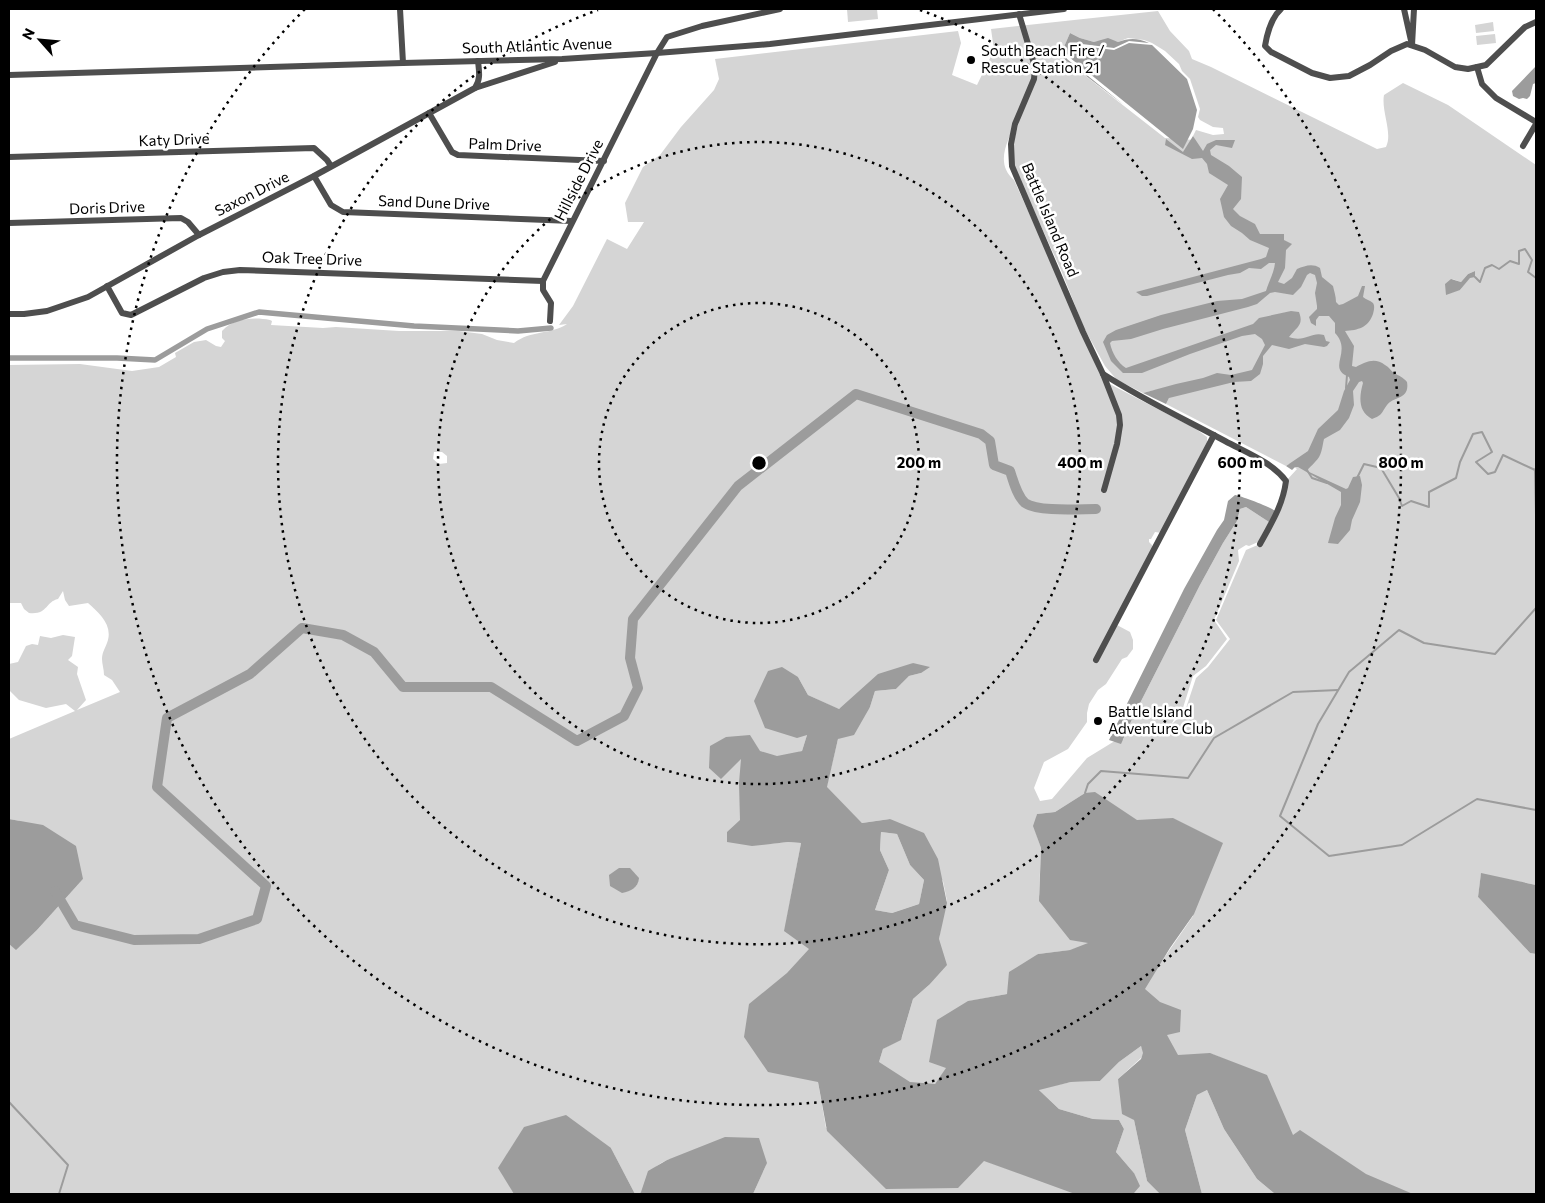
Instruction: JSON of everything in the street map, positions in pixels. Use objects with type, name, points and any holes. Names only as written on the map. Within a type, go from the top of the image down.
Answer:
[{"type":"street","points":[[400,9],[403,63]]},
{"type":"street","points":[[657,53],[667,37],[702,26],[780,9]]},
{"type":"street","name":"South Atlantic Avenue","points":[[9,76],[562,59],[657,53],[770,44],[1064,9]]},
{"type":"street","points":[[1281,9],[1267,36],[1265,46],[1271,52],[1316,74],[1330,78],[1349,76],[1406,44],[1425,50],[1456,67],[1468,69],[1486,65],[1525,27],[1536,22]]},
{"type":"street","points":[[1404,9],[1412,45]]},
{"type":"street","points":[[1412,45],[1414,9]]},
{"type":"street","name":"Battle Island Road","points":[[1019,14],[1035,67],[1034,79],[1015,124],[1011,144],[1012,166],[1116,405],[1120,425],[1117,444],[1104,490]]},
{"type":"street","name":"Hillside Drive","points":[[543,281],[657,53]]},
{"type":"street","name":"Saxon Drive","points":[[9,314],[47,311],[88,297],[199,235],[314,176],[475,88],[562,59]]},
{"type":"street","points":[[475,88],[479,76],[478,61]]},
{"type":"street","points":[[1478,67],[1482,84],[1496,98],[1536,123],[1523,146]]},
{"type":"street","name":"Palm Drive","points":[[430,113],[452,152],[458,155],[604,161]]},
{"type":"street","name":"Katy Drive","points":[[9,157],[314,148],[331,166]]},
{"type":"street","name":"Sand Dune Drive","points":[[314,176],[331,205],[343,212],[572,221]]},
{"type":"street","name":"Doris Drive","points":[[9,223],[181,218],[188,222],[199,235]]},
{"type":"street","name":"Oak Tree Drive","points":[[106,286],[122,313],[131,316],[204,278],[223,272],[240,270],[543,281]]},
{"type":"street","points":[[543,281],[543,290],[551,303],[550,321]]},
{"type":"street","points":[[1103,374],[1125,389],[1214,435],[1279,472],[1286,481],[1284,494],[1280,506],[1260,544]]},
{"type":"street","points":[[1096,660],[1214,435]]},
{"type":"shaded area","points":[[847,9],[877,9],[878,19],[848,22]]},
{"type":"shaded area","points":[[1158,11],[1170,31],[1189,51],[1192,59],[1377,149],[1386,147],[1388,141],[1384,95],[1403,83],[1448,105],[1536,165],[1536,885],[1481,874],[1478,897],[1530,953],[1536,954],[1536,1194],[1410,1194],[1289,1147],[1249,1069],[1212,1054],[1181,1063],[1166,1035],[1166,1007],[1142,990],[1193,916],[1148,837],[1085,793],[1055,812],[1037,814],[1034,827],[1041,848],[1039,895],[1090,944],[1071,950],[1038,954],[1007,994],[970,1001],[947,1068],[935,1084],[914,1086],[878,1065],[883,1049],[902,1037],[913,999],[929,985],[939,954],[939,939],[945,903],[947,901],[943,881],[890,819],[862,823],[827,788],[827,785],[838,739],[870,707],[875,691],[896,689],[909,676],[921,673],[913,663],[843,708],[838,709],[808,695],[798,677],[807,735],[802,751],[787,756],[742,753],[768,844],[801,843],[786,923],[811,948],[818,1082],[826,1128],[990,1160],[991,1163],[1075,1194],[753,1194],[766,1165],[714,1160],[673,1159],[658,1165],[653,1170],[642,1192],[635,1194],[611,1148],[514,1194],[9,1194],[9,944],[16,949],[37,930],[83,879],[20,821],[9,819],[9,739],[75,711],[66,704],[46,708],[19,700],[9,690],[9,664],[18,662],[26,646],[38,645],[40,636],[51,638],[63,635],[75,637],[72,656],[68,660],[78,667],[77,674],[86,700],[77,710],[120,692],[112,680],[104,675],[102,656],[108,640],[108,629],[100,615],[88,603],[69,606],[63,591],[58,599],[40,612],[29,613],[21,603],[9,603],[9,365],[80,364],[132,371],[159,367],[176,357],[175,353],[194,342],[206,340],[221,347],[225,341],[222,338],[222,331],[232,323],[251,319],[270,320],[272,321],[271,325],[323,328],[459,331],[482,334],[497,340],[514,343],[527,336],[554,330],[567,324],[559,325],[573,306],[607,239],[627,249],[644,222],[628,222],[625,203],[643,167],[660,155],[681,127],[714,90],[719,79],[715,59],[958,31],[961,43],[952,75],[977,85],[994,50],[991,29]],"holes":[[[1070,33],[1094,42],[1110,40],[1118,42],[1128,38],[1152,43],[1165,51],[1179,64],[1182,71],[1190,79],[1200,109],[1198,117],[1200,120],[1213,127],[1223,128],[1224,134],[1213,135],[1196,130],[1193,136],[1195,140],[1165,138],[1060,56]],[[1018,120],[1013,145],[1014,167],[1061,270],[1084,328],[1105,366],[1117,380],[1143,393],[1155,390],[1169,398],[1166,404],[1286,466],[1289,464],[1297,469],[1286,481],[1280,507],[1260,544],[1246,550],[1216,620],[1230,639],[1208,667],[1196,678],[1185,711],[1171,725],[1176,716],[1182,711],[1193,676],[1206,666],[1227,639],[1214,620],[1239,561],[1238,550],[1246,545],[1249,546],[1258,542],[1269,522],[1246,507],[1240,509],[1237,521],[1200,585],[1123,740],[1118,739],[1087,758],[1052,799],[1040,801],[1034,788],[1044,762],[1068,749],[1087,722],[1089,704],[1098,690],[1106,684],[1122,659],[1127,657],[1133,649],[1133,640],[1130,632],[1115,624],[1153,551],[1149,539],[1151,539],[1155,532],[1162,533],[1207,442],[1207,437],[1196,429],[1106,382],[1014,180],[1005,166],[1004,159],[1007,143]],[[1475,271],[1460,290],[1452,279],[1461,282],[1468,274]],[[434,452],[442,452],[447,456],[447,463],[439,464],[433,459]]]},
{"type":"shaded area","points":[[1493,22],[1494,31],[1476,33],[1475,25]]},
{"type":"shaded area","points":[[1070,33],[1094,42],[1108,38],[1118,42],[1134,39],[1149,43],[1129,41],[1114,48],[1074,43],[1066,57],[1124,105],[1060,56]]},
{"type":"shaded area","points":[[1495,34],[1496,43],[1477,45],[1476,36]]},
{"type":"shaded area","points":[[1129,43],[1152,45],[1187,79],[1197,110],[1193,129],[1183,149],[1069,57],[1074,45],[1114,50]]},
{"type":"shaded area","points":[[1536,66],[1536,83],[1533,84],[1530,96],[1527,99],[1519,99],[1513,96],[1512,91]]},
{"type":"shaded area","points":[[1193,136],[1203,151],[1207,144],[1216,140],[1235,140],[1232,148],[1216,145],[1210,150],[1211,155],[1242,177],[1241,199],[1233,209],[1240,216],[1255,224],[1260,234],[1284,234],[1284,240],[1292,244],[1286,250],[1285,268],[1278,282],[1284,284],[1292,278],[1297,269],[1317,266],[1320,268],[1322,277],[1333,286],[1336,302],[1339,305],[1358,296],[1362,286],[1365,286],[1363,297],[1373,303],[1374,310],[1371,319],[1365,325],[1358,329],[1345,331],[1354,346],[1352,366],[1356,367],[1366,362],[1378,361],[1407,382],[1404,395],[1390,402],[1380,415],[1372,419],[1367,416],[1362,408],[1360,399],[1363,383],[1362,381],[1359,382],[1353,391],[1354,405],[1349,418],[1340,430],[1324,439],[1319,457],[1307,471],[1346,489],[1353,477],[1360,476],[1362,485],[1360,502],[1350,530],[1338,544],[1328,543],[1341,505],[1341,492],[1298,467],[1292,470],[1286,466],[1308,451],[1318,429],[1338,410],[1350,380],[1340,369],[1342,347],[1335,333],[1335,323],[1329,316],[1319,316],[1316,320],[1316,326],[1311,323],[1309,317],[1317,309],[1315,293],[1317,283],[1315,275],[1310,273],[1307,275],[1301,287],[1293,295],[1270,293],[1257,304],[1248,307],[1110,343],[1116,357],[1126,368],[1253,324],[1259,318],[1291,311],[1299,312],[1301,320],[1299,326],[1289,337],[1299,339],[1319,334],[1324,335],[1326,341],[1330,342],[1324,347],[1305,344],[1289,349],[1272,345],[1263,356],[1260,374],[1251,381],[1234,382],[1169,398],[1166,404],[1143,393],[1217,373],[1231,375],[1252,370],[1265,345],[1262,339],[1255,334],[1242,336],[1142,373],[1123,373],[1111,361],[1103,342],[1107,335],[1116,330],[1161,315],[1217,301],[1242,299],[1266,291],[1275,263],[1269,263],[1261,269],[1249,268],[1240,273],[1147,296],[1142,296],[1136,292],[1266,257],[1269,248],[1250,240],[1231,226],[1224,217],[1220,199],[1228,185],[1209,173],[1207,164],[1202,158],[1192,159],[1165,145],[1166,139],[1183,152]]},
{"type":"shaded area","points":[[1475,271],[1475,277],[1470,278],[1460,290],[1446,295],[1445,284],[1451,279],[1461,282],[1468,274]]},
{"type":"shaded area","points":[[1235,495],[1275,511],[1269,522],[1246,507],[1240,509],[1237,521],[1200,585],[1121,744],[1109,740],[1184,589],[1224,520],[1228,501]]},
{"type":"shaded area","points":[[913,663],[930,667],[921,673],[909,676],[896,689],[875,691],[870,707],[854,735],[838,739],[827,787],[862,823],[890,819],[924,833],[938,859],[947,903],[939,939],[947,965],[913,999],[901,1040],[883,1049],[879,1062],[910,1082],[935,1084],[946,1068],[929,1062],[937,1020],[968,1001],[1007,994],[1009,972],[1038,954],[1070,950],[1088,943],[1070,940],[1039,901],[1041,848],[1033,826],[1037,814],[1055,812],[1085,793],[1095,792],[1137,820],[1173,818],[1223,843],[1194,914],[1145,989],[1160,1002],[1181,1010],[1180,1032],[1167,1035],[1178,1055],[1210,1053],[1267,1075],[1293,1135],[1300,1130],[1366,1174],[1413,1194],[1275,1194],[1257,1179],[1224,1129],[1207,1090],[1197,1095],[1185,1130],[1202,1194],[1160,1194],[1147,1181],[1134,1120],[1122,1114],[1118,1079],[1141,1059],[1143,1053],[1141,1046],[1119,1062],[1100,1081],[1071,1082],[1039,1090],[1059,1109],[1093,1119],[1119,1120],[1124,1129],[1116,1152],[1134,1173],[1140,1186],[1135,1194],[1075,1194],[984,1161],[958,1188],[886,1189],[827,1131],[818,1082],[768,1072],[744,1037],[749,1004],[787,973],[809,949],[784,931],[801,843],[788,842],[752,846],[727,842],[727,832],[740,820],[739,783],[741,759],[721,779],[709,768],[710,746],[726,737],[750,735],[760,751],[777,756],[802,751],[807,735],[797,738],[765,728],[754,701],[768,671],[782,667],[798,677],[808,695],[839,709],[878,674]],"holes":[[[881,832],[897,834],[910,865],[924,880],[919,904],[892,913],[875,910],[889,870],[880,850]]]},
{"type":"shaded area","points":[[9,819],[43,825],[76,846],[83,879],[37,930],[16,950],[9,944]]},
{"type":"shaded area","points":[[881,832],[897,834],[910,865],[924,880],[919,904],[892,913],[875,910],[889,870],[880,850]]},
{"type":"shaded area","points":[[619,868],[630,868],[639,878],[634,888],[622,893],[610,886],[609,875]]},
{"type":"shaded area","points":[[1481,873],[1536,885],[1536,954],[1530,953],[1478,897]]},
{"type":"shaded area","points":[[1141,1046],[1144,1053],[1141,1058],[1118,1079],[1134,1120],[1147,1181],[1160,1194],[1134,1193],[1134,1173],[1116,1152],[1124,1129],[1119,1120],[1093,1119],[1059,1109],[1038,1089],[1071,1082],[1100,1081],[1119,1062]]},
{"type":"shaded area","points":[[1207,1090],[1224,1129],[1257,1179],[1275,1194],[1202,1194],[1185,1130],[1197,1095]]},
{"type":"shaded area","points":[[566,1115],[611,1148],[635,1194],[514,1194],[498,1168],[524,1127]]},
{"type":"shaded area","points":[[725,1137],[759,1138],[767,1163],[753,1194],[639,1194],[648,1171],[667,1160]]},
{"type":"waterway","points":[[1475,277],[1480,282],[1485,268],[1492,265],[1499,269],[1510,261],[1519,264],[1519,251],[1525,249],[1532,260],[1528,272],[1536,278]]},
{"type":"waterway","points":[[9,358],[155,360],[207,329],[259,312],[414,326],[518,331],[551,328]]},
{"type":"waterway","points":[[1346,388],[1347,375]]},
{"type":"waterway","points":[[55,891],[75,925],[134,940],[199,939],[257,919],[266,886],[157,787],[167,718],[250,674],[302,628],[343,635],[374,652],[403,687],[491,687],[577,741],[624,716],[638,688],[630,658],[633,619],[738,486],[856,394],[981,434],[990,441],[994,465],[1010,471],[1022,500],[1031,506],[1049,509],[1096,509]]},
{"type":"waterway","points":[[1357,478],[1364,464],[1381,468],[1402,506],[1411,501],[1429,507],[1429,492],[1456,478],[1460,462],[1473,434],[1482,432],[1492,452],[1476,462],[1488,474],[1495,472],[1503,455],[1535,470]]},
{"type":"waterway","points":[[1536,468],[1536,514]]},
{"type":"waterway","points":[[1307,470],[1312,478],[1327,483]]},
{"type":"waterway","points":[[1536,608],[1495,654],[1424,643],[1399,630],[1349,672],[1318,724],[1280,816],[1329,856],[1402,845],[1477,799],[1536,810]]},
{"type":"waterway","points":[[1085,793],[1088,784],[1101,771],[1188,778],[1214,738],[1293,692],[1338,690]]},
{"type":"waterway","points":[[9,1102],[68,1165],[59,1194]]},
{"type":"place","name":"South Beach Fire / Rescue Station 21","points":[[971,60]]},
{"type":"place","name":"Battle Island Adventure Club","points":[[1098,721]]}]
